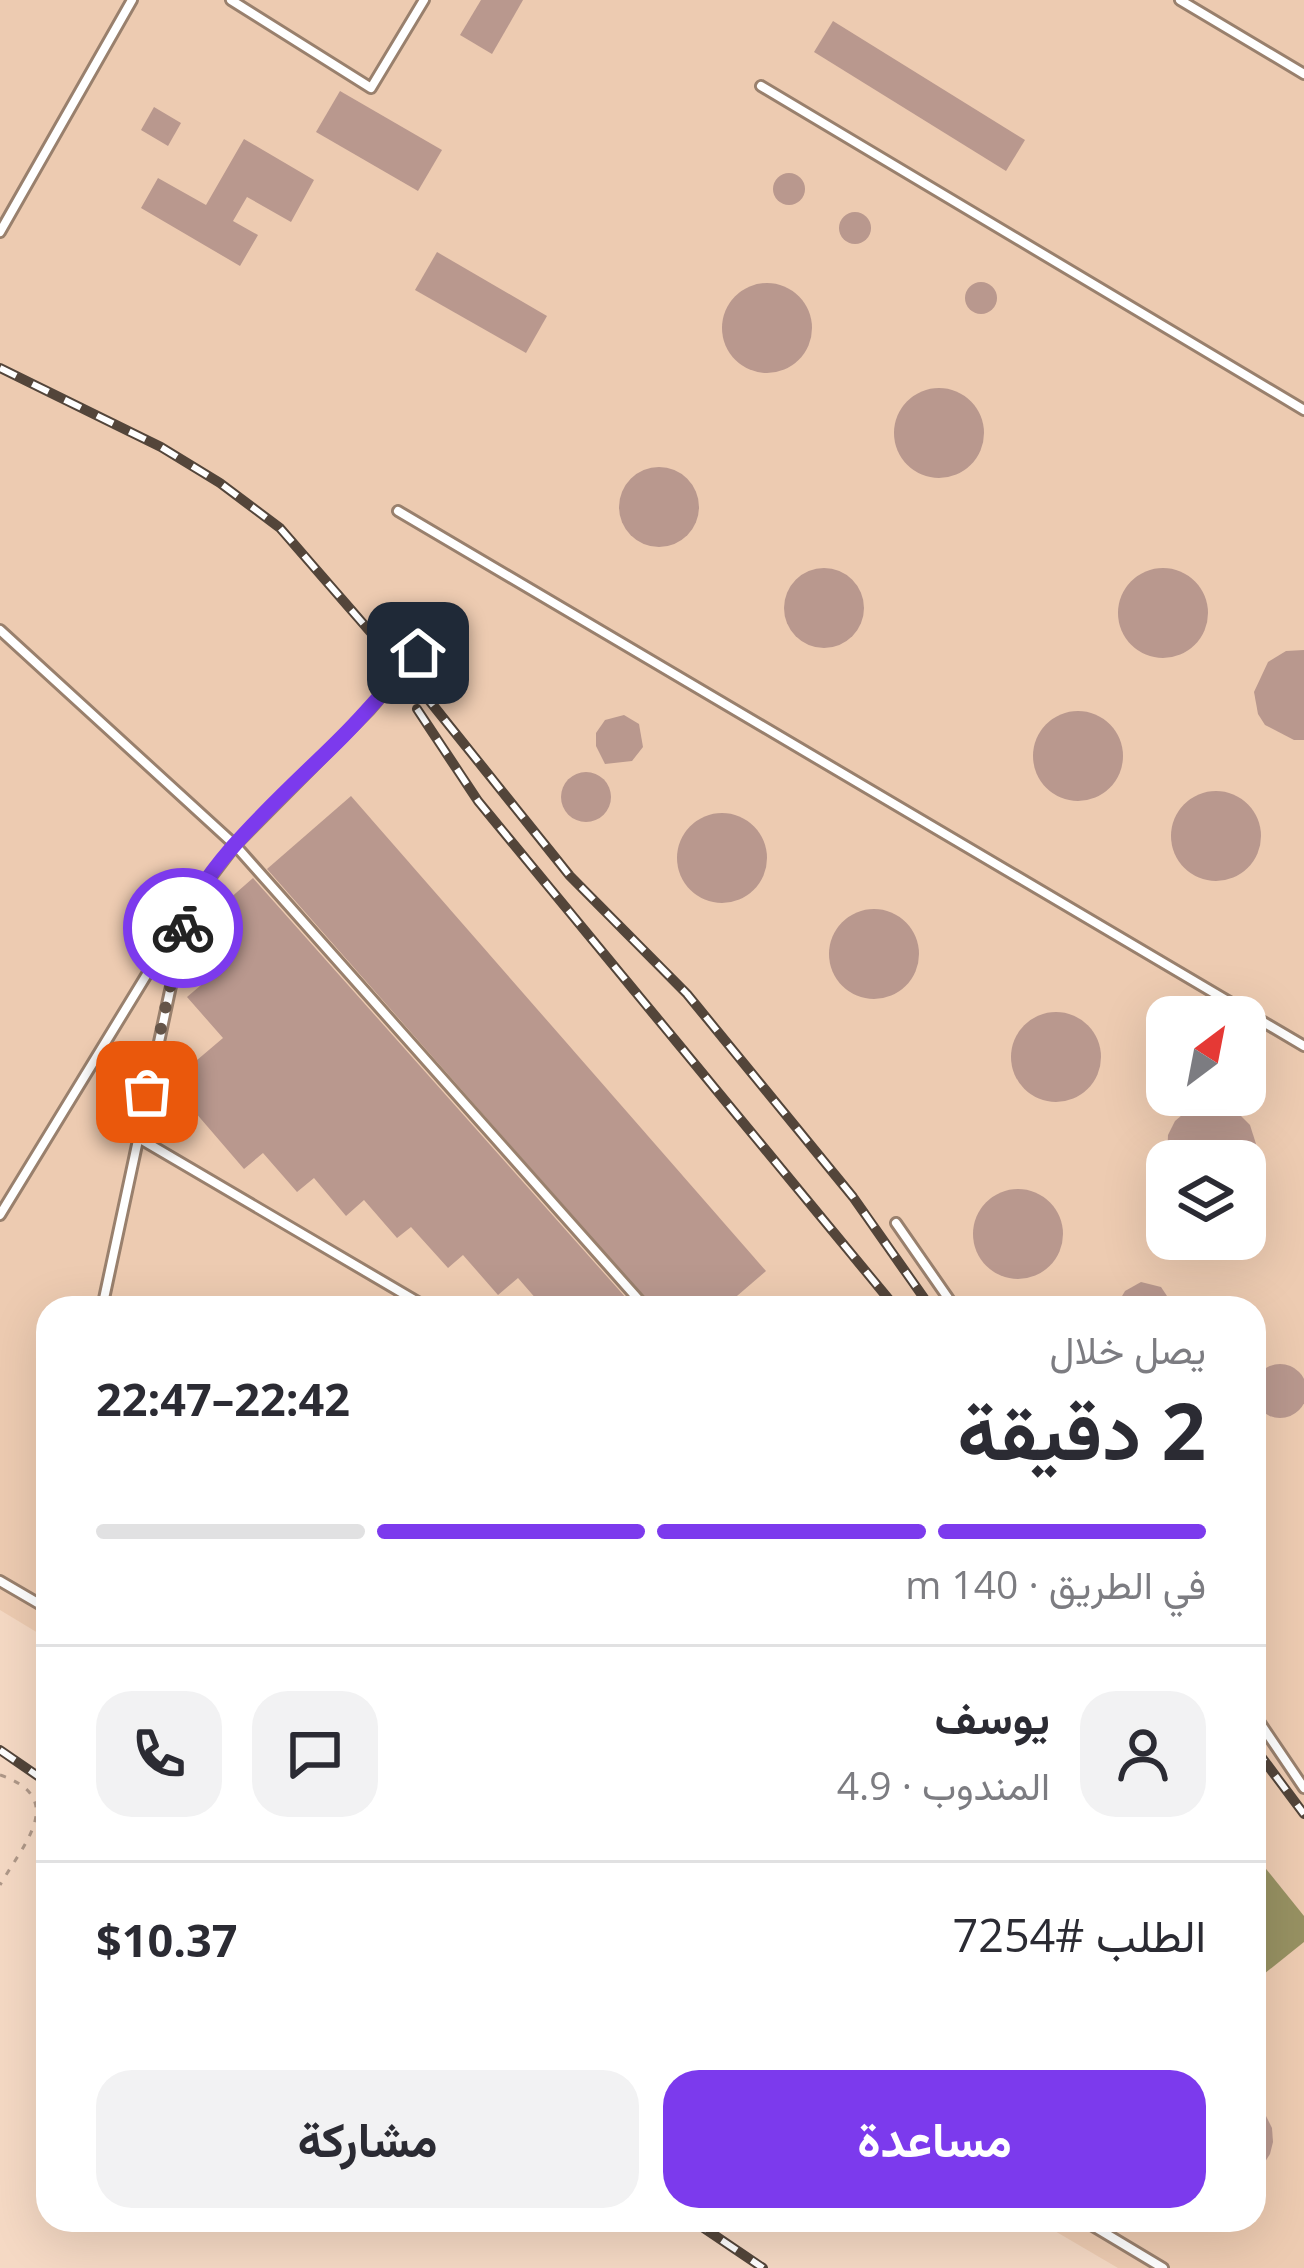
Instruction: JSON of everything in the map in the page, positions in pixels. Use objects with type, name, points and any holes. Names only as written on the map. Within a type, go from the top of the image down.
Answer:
[{"type":"lane","points":[[0,232],[132,0]]},
{"type":"lane","points":[[231,0],[371,88],[424,0]]},
{"type":"lane","points":[[1180,0],[1304,74]]},
{"type":"lane","points":[[761,86],[1304,410]]},
{"type":"lane","points":[[398,511],[1304,1046]]},
{"type":"lane","points":[[0,630],[235,845],[635,1296]]},
{"type":"lane","points":[[0,1215],[188,907],[235,845],[370,709],[418,653]]},
{"type":"lane","points":[[104,1296],[188,907]]},
{"type":"lane","points":[[137,1137],[408,1296]]},
{"type":"lane","points":[[896,1223],[948,1296]]},
{"type":"lane","points":[[0,1581],[36,1602]]},
{"type":"lane","points":[[1266,1732],[1304,1788]]},
{"type":"lane","points":[[1103,2232],[1163,2268]]},
{"type":"path","points":[[0,1775],[23,1783],[36,1801]]},
{"type":"path","points":[[0,1885],[36,1819]]},
{"type":"shaded area","points":[[0,0],[1304,0],[1304,2268],[1118,2268],[1056,2232],[1266,2232],[1266,1296],[36,1296],[36,1632],[0,1610]]},
{"type":"shaded area","points":[[1266,1869],[1304,1916],[1304,1942],[1266,1972]]},
{"type":"building","points":[[481,0],[523,0],[492,54],[460,35]]},
{"type":"building","points":[[833,21],[1025,140],[1006,171],[814,52]]},
{"type":"building","points":[[340,91],[442,150],[418,191],[316,132]]},
{"type":"building","points":[[154,107],[181,123],[168,146],[141,130]]},
{"type":"building","points":[[244,139],[314,180],[291,222],[247,197],[233,221],[258,235],[240,266],[141,208],[158,178],[206,205]]},
{"type":"building","points":[[789,173],[800,178],[805,189],[800,200],[789,205],[778,200],[773,189],[778,178]]},
{"type":"building","points":[[855,212],[866,217],[871,228],[866,239],[855,244],[844,239],[839,228],[844,217]]},
{"type":"building","points":[[437,252],[547,316],[526,353],[415,290]]},
{"type":"building","points":[[981,282],[992,287],[997,298],[992,309],[981,314],[970,309],[965,298],[970,287]]},
{"type":"building","points":[[767,283],[784,286],[799,296],[809,311],[809,345],[799,360],[784,370],[767,373],[750,370],[735,360],[725,345],[722,328],[725,311],[735,296],[750,286]]},
{"type":"building","points":[[939,388],[956,391],[971,401],[981,416],[981,450],[971,465],[956,475],[939,478],[922,475],[907,465],[897,450],[894,433],[897,416],[907,401],[922,391]]},
{"type":"building","points":[[659,467],[687,479],[699,507],[687,535],[659,547],[631,535],[619,507],[631,479]]},
{"type":"building","points":[[824,568],[852,580],[864,608],[852,636],[824,648],[796,636],[784,608],[796,580]]},
{"type":"building","points":[[1163,568],[1180,571],[1195,581],[1205,596],[1205,630],[1195,645],[1180,655],[1163,658],[1146,655],[1131,645],[1121,630],[1118,613],[1121,596],[1131,581],[1146,571]]},
{"type":"building","points":[[1304,650],[1304,740],[1294,740],[1265,725],[1254,692],[1268,662],[1286,651]]},
{"type":"building","points":[[1078,711],[1095,714],[1110,724],[1120,739],[1120,773],[1110,788],[1095,798],[1078,801],[1061,798],[1046,788],[1036,773],[1033,756],[1036,739],[1046,724],[1061,714]]},
{"type":"building","points":[[624,715],[639,724],[643,747],[632,761],[605,764],[596,746],[596,733],[605,720]]},
{"type":"building","points":[[586,772],[603,780],[611,797],[603,814],[586,822],[569,814],[561,797],[569,780]]},
{"type":"building","points":[[1216,791],[1233,794],[1248,804],[1258,819],[1258,853],[1248,868],[1233,878],[1216,881],[1199,878],[1184,868],[1174,853],[1171,836],[1174,819],[1184,804],[1199,794]]},
{"type":"building","points":[[351,796],[766,1271],[737,1296],[643,1296],[267,869]]},
{"type":"building","points":[[722,813],[739,816],[754,826],[764,841],[764,875],[754,890],[739,900],[722,903],[705,900],[690,890],[680,875],[677,858],[680,841],[690,826],[705,816]]},
{"type":"building","points":[[253,878],[624,1296],[534,1296],[518,1278],[498,1295],[463,1255],[448,1268],[411,1227],[397,1238],[364,1200],[346,1216],[314,1178],[297,1192],[263,1153],[244,1169],[170,1083],[223,1038],[187,997],[234,957],[203,922]]},
{"type":"building","points":[[874,909],[891,912],[906,922],[916,937],[916,971],[906,986],[891,996],[874,999],[857,996],[842,986],[832,971],[829,954],[832,937],[842,922],[857,912]]},
{"type":"building","points":[[1056,1012],[1073,1015],[1088,1025],[1098,1040],[1098,1074],[1088,1089],[1073,1099],[1056,1102],[1039,1099],[1024,1089],[1014,1074],[1011,1057],[1014,1040],[1024,1025],[1039,1015]]},
{"type":"building","points":[[1181,1116],[1241,1116],[1255,1140],[1168,1140]]},
{"type":"building","points":[[1018,1189],[1035,1192],[1050,1202],[1060,1217],[1060,1251],[1050,1266],[1035,1276],[1018,1279],[1001,1276],[986,1266],[976,1251],[973,1234],[976,1217],[986,1202],[1001,1192]]},
{"type":"building","points":[[1141,1282],[1161,1287],[1167,1296],[1122,1296]]},
{"type":"building","points":[[1280,1364],[1299,1372],[1305,1381],[1305,1401],[1299,1410],[1280,1418],[1266,1413],[1266,1369]]},
{"type":"building","points":[[1266,2116],[1272,2128],[1266,2160]]},
{"type":"railway","points":[[0,368],[161,447],[280,528],[420,689],[570,876],[687,994],[853,1197],[923,1296]]},
{"type":"railway","points":[[417,709],[478,801],[886,1296]]},
{"type":"railway","points":[[0,1750],[36,1775]]},
{"type":"railway","points":[[1266,1763],[1304,1814]]},
{"type":"railway","points":[[710,2232],[763,2268]]},
{"type":"way so far","points":[[147,1092],[183,928]]},
{"type":"route","points":[[183,928],[188,907],[235,845],[370,709],[418,653]]}]
